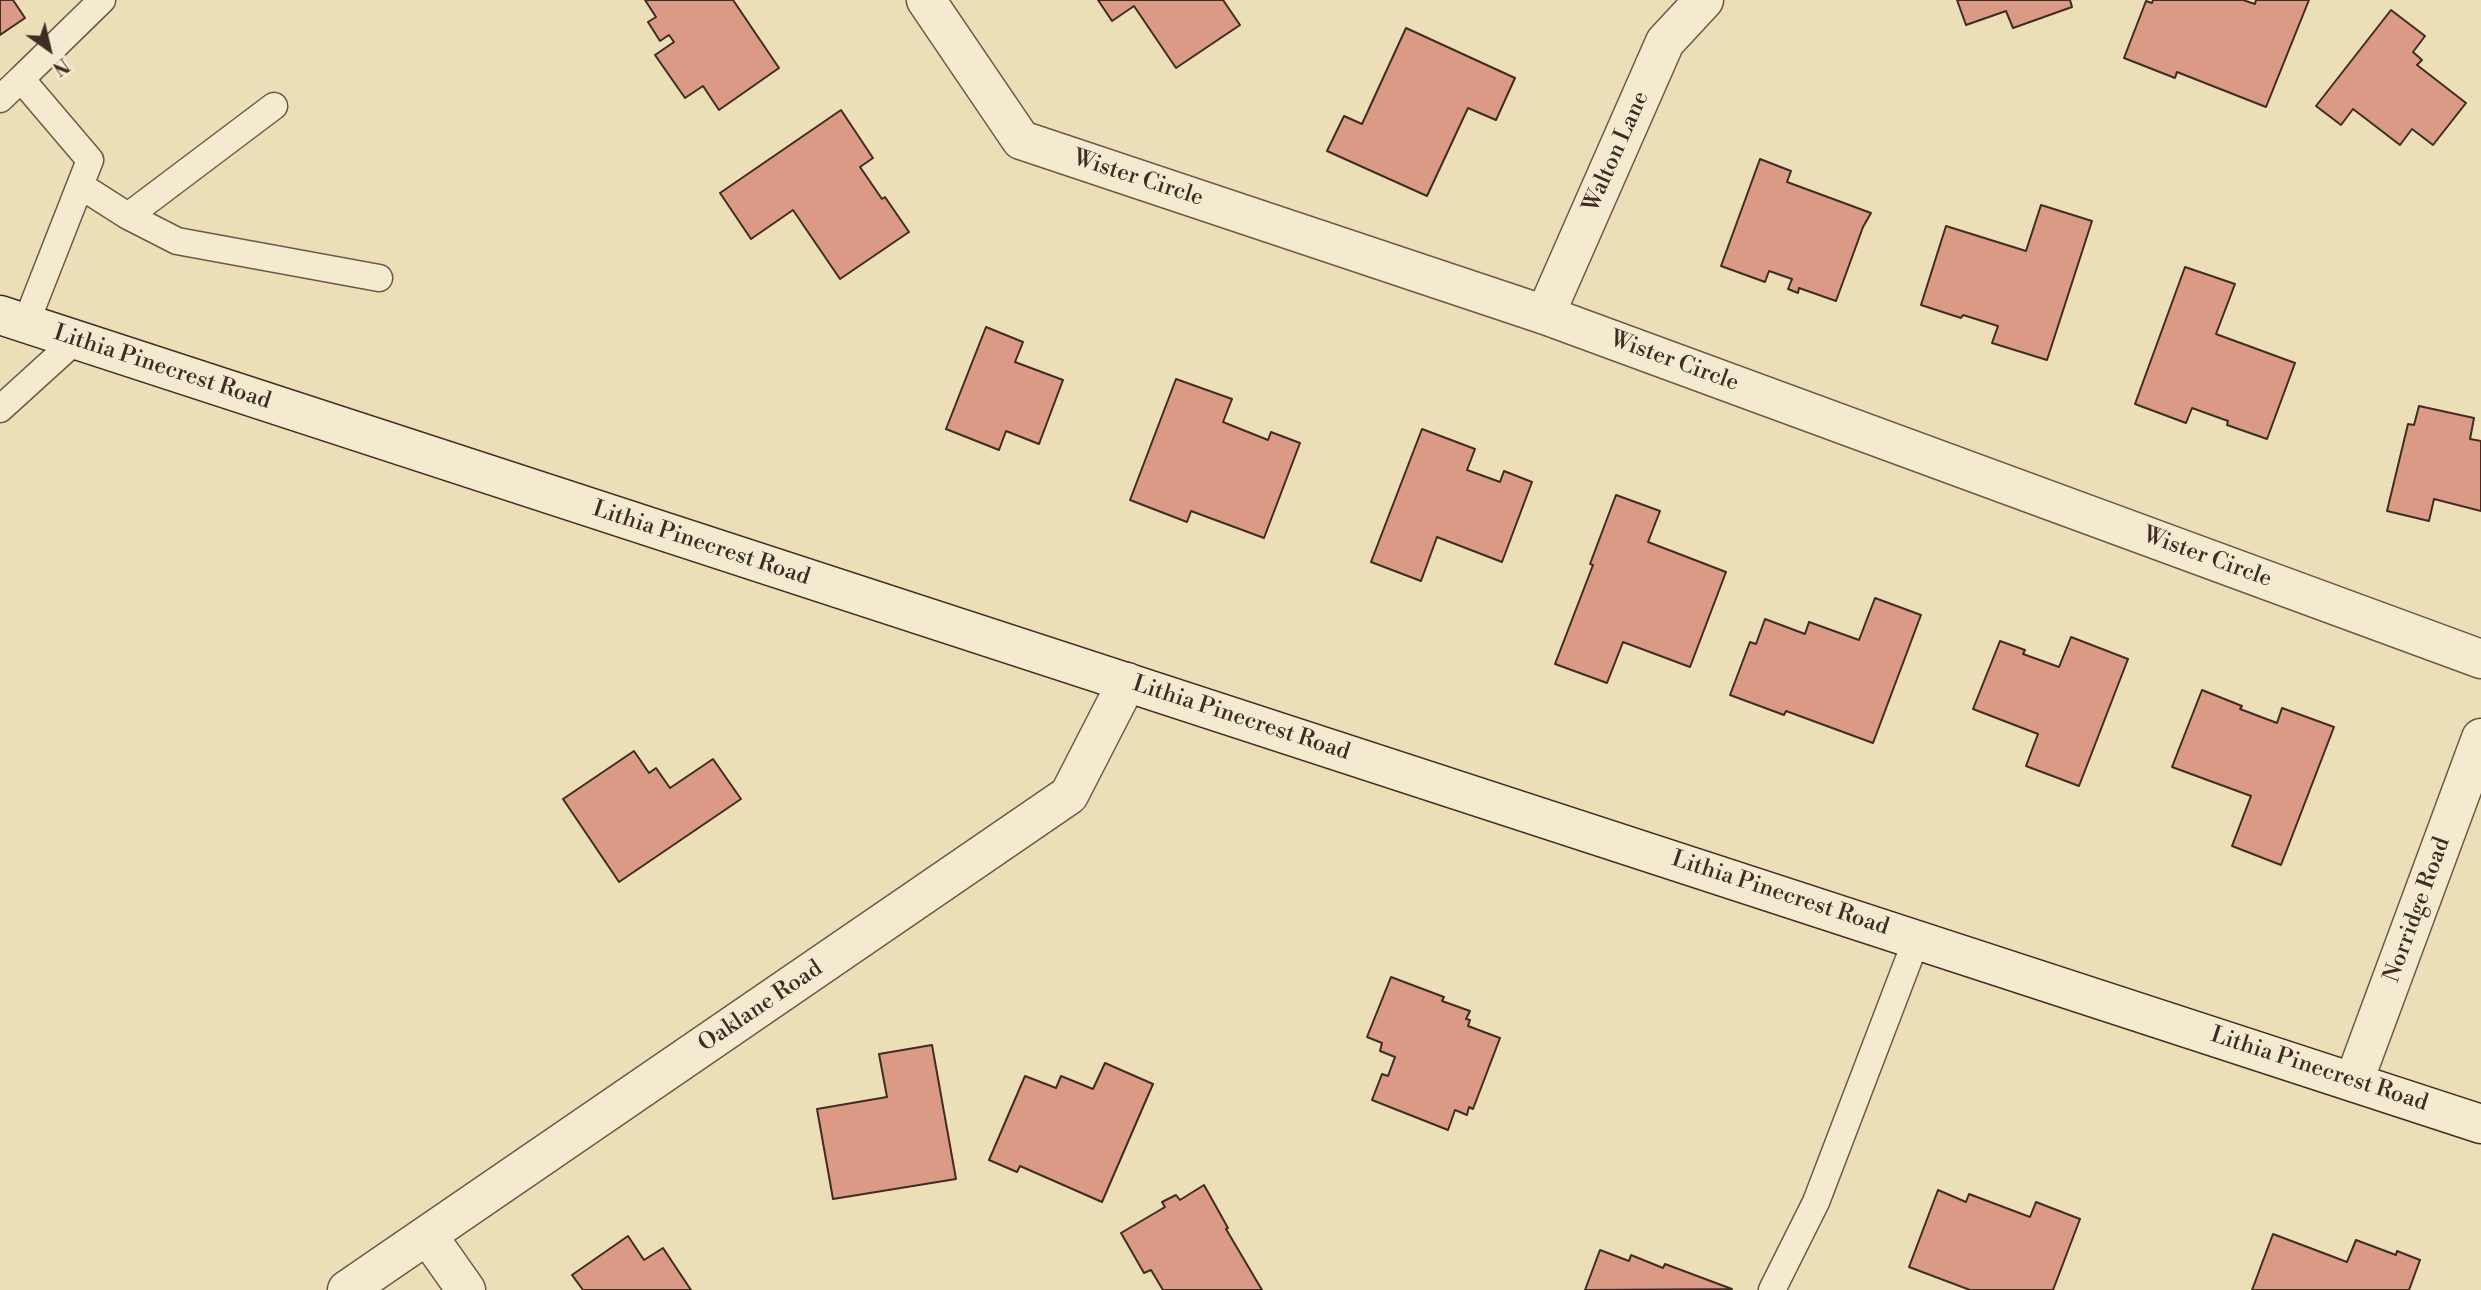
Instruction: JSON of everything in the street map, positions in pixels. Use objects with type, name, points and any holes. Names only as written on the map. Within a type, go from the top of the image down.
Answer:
[{"type":"street","name":"Wister Circle","points":[[926,0],[1021,140],[1545,315],[2481,659]]},
{"type":"street","name":"Walton Lane","points":[[1545,315],[1665,42],[1704,0]]},
{"type":"street","name":"Lithia Pinecrest Road","points":[[13,319],[2481,1124]]},
{"type":"street","name":"Oaklane Road","points":[[347,1290],[1069,795],[1127,682]]},
{"type":"street","name":"Norridge Road","points":[[2354,1081],[2481,738]]},
{"type":"street","points":[[428,1236],[466,1290]]},
{"type":"lane","points":[[0,99],[102,0]]},
{"type":"lane","points":[[13,319],[80,186],[90,160],[21,79]]},
{"type":"lane","points":[[128,216],[274,106]]},
{"type":"lane","points":[[80,186],[128,216],[177,241],[379,278]]},
{"type":"lane","points":[[0,409],[76,340]]},
{"type":"lane","points":[[1772,1290],[1816,1202],[1917,938]]},
{"type":"building","points":[[0,0],[13,0],[25,18],[0,35]]},
{"type":"building","points":[[645,0],[733,0],[779,68],[719,110],[703,86],[685,98],[655,55],[674,42],[669,35],[660,41],[648,22],[656,17]]},
{"type":"building","points":[[1098,0],[1223,0],[1240,25],[1176,68],[1134,6],[1112,21]]},
{"type":"building","points":[[1957,0],[2070,0],[2072,7],[2013,28],[2006,11],[1966,25]]},
{"type":"building","points":[[2153,0],[2243,0],[2255,4],[2256,0],[2309,0],[2266,107],[2177,72],[2175,78],[2124,58],[2146,1],[2152,3]]},
{"type":"building","points":[[2391,10],[2425,36],[2413,52],[2422,60],[2417,65],[2466,103],[2433,145],[2412,129],[2400,145],[2353,109],[2341,125],[2316,106]]},
{"type":"building","points":[[1406,28],[1515,78],[1496,120],[1468,108],[1427,196],[1327,151],[1344,116],[1362,124]]},
{"type":"building","points":[[841,110],[873,158],[860,167],[909,232],[840,279],[793,210],[751,239],[720,193]]},
{"type":"building","points":[[1760,159],[1791,171],[1787,182],[1871,213],[1863,227],[1836,301],[1799,288],[1798,293],[1788,289],[1792,279],[1769,271],[1765,282],[1721,266]]},
{"type":"building","points":[[2041,205],[2092,221],[2047,360],[1992,343],[1998,326],[1921,305],[1946,226],[2026,251]]},
{"type":"building","points":[[2185,267],[2235,284],[2216,334],[2295,363],[2267,439],[2227,425],[2228,421],[2192,408],[2186,423],[2135,404]]},
{"type":"building","points":[[986,327],[1023,342],[1015,362],[1063,380],[1039,444],[1006,431],[999,450],[946,429]]},
{"type":"building","points":[[1176,379],[1232,399],[1223,422],[1268,440],[1271,432],[1300,443],[1264,538],[1191,511],[1187,522],[1130,500]]},
{"type":"building","points":[[2419,406],[2474,418],[2470,439],[2481,441],[2481,511],[2434,499],[2429,521],[2387,511],[2408,424],[2414,425]]},
{"type":"building","points":[[1422,429],[1475,449],[1467,470],[1500,482],[1504,471],[1532,482],[1502,562],[1437,537],[1421,581],[1371,562]]},
{"type":"building","points":[[1616,495],[1660,511],[1648,542],[1726,572],[1690,667],[1623,642],[1607,683],[1555,664],[1593,565],[1590,564]]},
{"type":"building","points":[[1875,598],[1921,615],[1873,743],[1786,711],[1784,715],[1730,695],[1750,642],[1756,644],[1765,619],[1805,634],[1809,622],[1859,640]]},
{"type":"building","points":[[2071,637],[2128,659],[2079,786],[2026,766],[2038,734],[1973,709],[2000,641],[2025,650],[2023,654],[2059,667]]},
{"type":"building","points":[[2202,690],[2277,723],[2282,708],[2334,727],[2281,865],[2232,846],[2251,796],[2172,767]]},
{"type":"building","points":[[634,751],[649,773],[656,768],[670,788],[713,759],[741,799],[619,882],[563,799]]},
{"type":"building","points":[[1391,977],[1444,997],[1442,1001],[1470,1011],[1466,1019],[1470,1020],[1468,1026],[1500,1038],[1473,1109],[1469,1107],[1467,1115],[1455,1110],[1448,1130],[1372,1100],[1382,1074],[1388,1076],[1395,1057],[1380,1051],[1382,1043],[1367,1037]]},
{"type":"building","points":[[932,1045],[956,1179],[833,1199],[817,1109],[887,1097],[879,1054]]},
{"type":"building","points":[[1105,1063],[1153,1084],[1102,1202],[1020,1166],[1017,1172],[989,1160],[1025,1076],[1056,1088],[1061,1076],[1093,1089]]},
{"type":"building","points":[[1204,1185],[1262,1290],[1163,1290],[1151,1270],[1144,1273],[1121,1233],[1165,1207],[1162,1202],[1176,1195],[1180,1200]]},
{"type":"building","points":[[1938,1190],[1966,1202],[1969,1194],[2030,1217],[2036,1202],[2080,1219],[2053,1290],[1970,1290],[1909,1267]]},
{"type":"building","points":[[2273,1234],[2347,1262],[2356,1240],[2396,1255],[2397,1251],[2420,1260],[2409,1290],[2252,1290]]},
{"type":"building","points":[[628,1236],[644,1260],[663,1248],[691,1290],[583,1290],[572,1275]]},
{"type":"building","points":[[1600,1250],[1629,1261],[1631,1255],[1663,1268],[1665,1264],[1732,1289],[1585,1290]]}]
